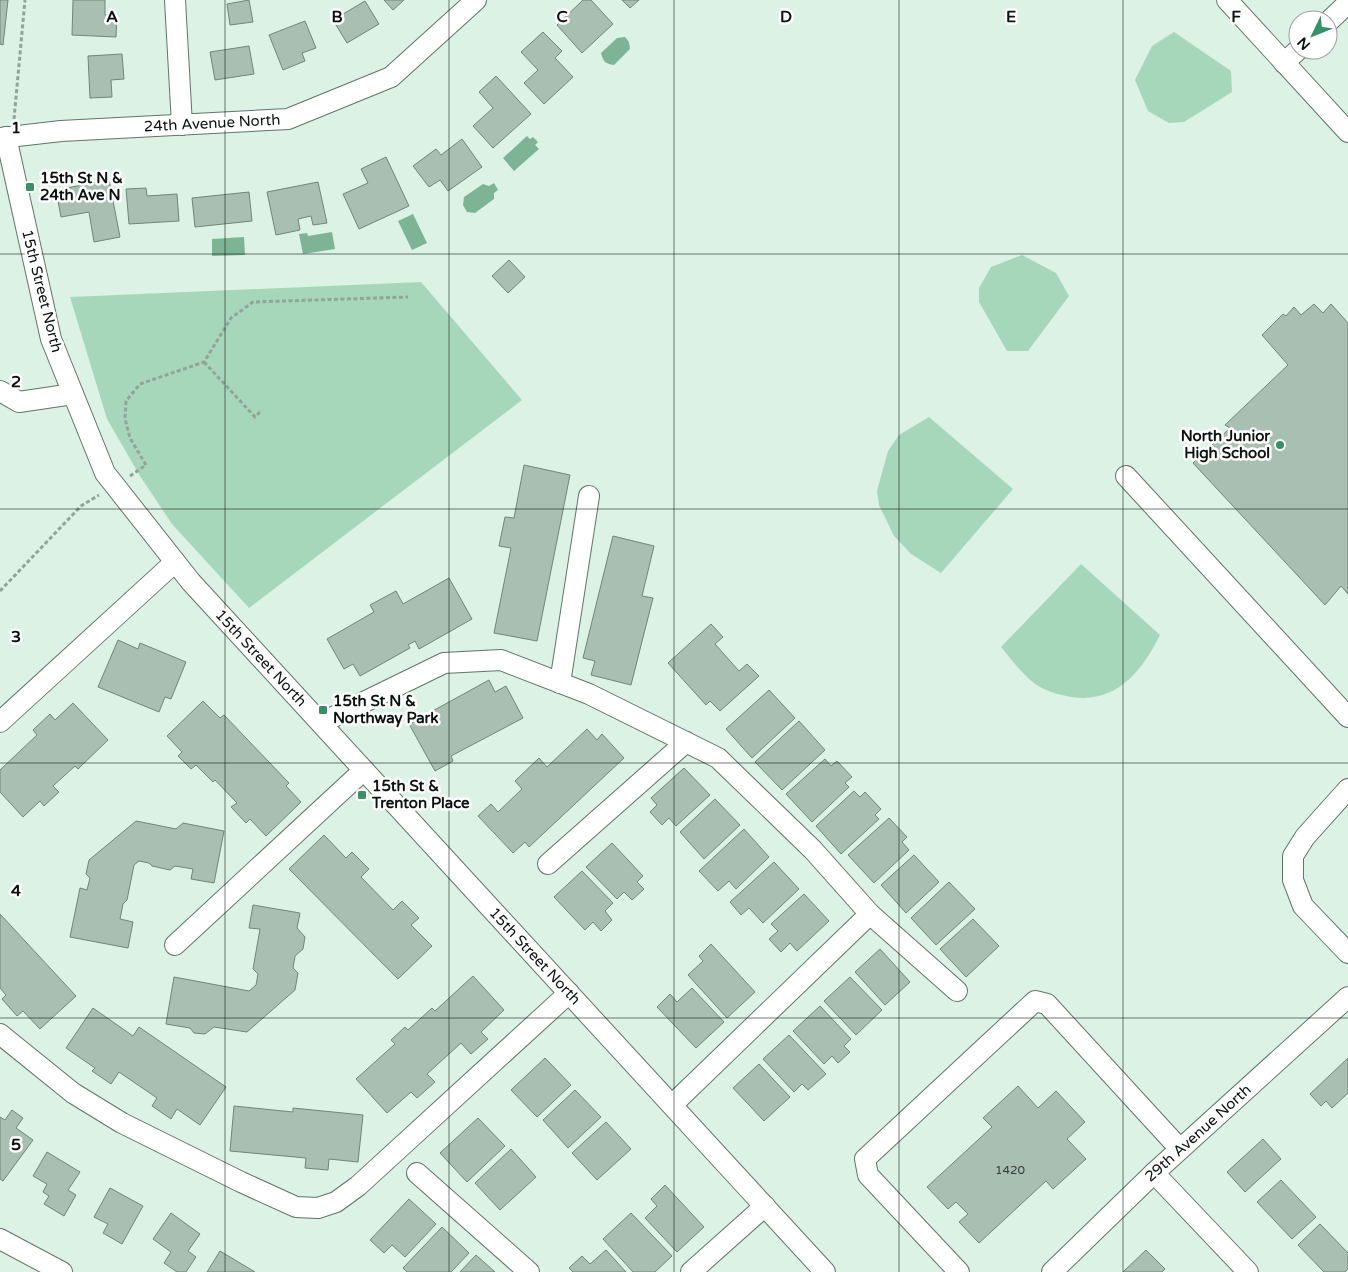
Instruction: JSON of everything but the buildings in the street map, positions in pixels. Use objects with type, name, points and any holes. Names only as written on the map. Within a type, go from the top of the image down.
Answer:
[{"type":"street","points":[[175,0],[182,125]]},
{"type":"street","name":"24th Avenue North","points":[[7,133],[288,119],[391,77],[476,0]]},
{"type":"street","points":[[1227,0],[1288,53]]},
{"type":"street","points":[[1338,13],[1348,4]]},
{"type":"street","points":[[1294,60],[1348,132]]},
{"type":"street","name":"15th Street North","points":[[7,133],[51,340],[105,473],[191,582],[825,1272]]},
{"type":"street","points":[[0,391],[19,402],[73,394]]},
{"type":"street","points":[[1126,476],[1348,717]]},
{"type":"street","points":[[560,683],[589,496]]},
{"type":"street","points":[[0,722],[175,562]]},
{"type":"street","points":[[321,723],[444,663],[501,660],[589,694],[718,758],[813,850],[870,914],[957,991]]},
{"type":"street","points":[[548,864],[686,742]]},
{"type":"street","points":[[175,945],[364,770]]},
{"type":"street","points":[[1348,789],[1305,837],[1293,856],[1293,880],[1303,906],[1348,953]]},
{"type":"street","points":[[672,1105],[870,914]]},
{"type":"street","points":[[0,1034],[73,1093],[122,1123],[296,1207],[318,1208],[336,1202],[358,1186],[569,993]]},
{"type":"street","name":"29th Avenue North","points":[[1052,1272],[1154,1173],[1348,997]]},
{"type":"street","points":[[959,1272],[868,1175],[865,1160],[1035,1002],[1047,1004],[1180,1149]]},
{"type":"street","points":[[417,1173],[529,1272]]},
{"type":"street","points":[[1154,1173],[1248,1272]]},
{"type":"street","points":[[691,1272],[765,1206]]},
{"type":"street","points":[[0,1239],[62,1272]]},
{"type":"path","points":[[7,133],[25,0]]},
{"type":"path","points":[[0,591],[82,506],[146,465],[130,438],[125,419],[126,401],[140,384],[204,362],[231,318],[254,302],[408,297]]},
{"type":"path","points":[[204,362],[254,417],[262,410]]},
{"type":"shaded area","points":[[1174,32],[1231,71],[1232,92],[1184,122],[1169,123],[1148,111],[1135,80],[1152,46]]},
{"type":"shaded area","points":[[625,37],[629,42],[630,49],[614,65],[606,63],[601,53],[617,38]]},
{"type":"shaded area","points":[[527,136],[530,139],[533,137],[538,142],[535,145],[539,149],[514,171],[503,158]]},
{"type":"shaded area","points":[[494,183],[498,190],[494,193],[494,199],[475,213],[467,212],[463,205],[464,197],[483,184],[489,186]]},
{"type":"shaded area","points":[[413,214],[427,243],[412,250],[398,221]]},
{"type":"shaded area","points":[[332,232],[335,249],[303,254],[299,234],[307,233],[308,236]]},
{"type":"shaded area","points":[[244,237],[245,255],[212,256],[212,239]]},
{"type":"shaded area","points":[[1022,255],[1056,273],[1069,296],[1028,351],[1007,351],[979,302],[979,288],[991,267]]},
{"type":"shaded area","points":[[421,282],[522,400],[249,608],[172,524],[140,476],[107,419],[70,297]]},
{"type":"shaded area","points":[[929,417],[1013,489],[941,573],[911,554],[894,536],[879,505],[877,491],[888,451],[899,435]]},
{"type":"shaded area","points":[[1081,564],[1160,635],[1143,663],[1122,685],[1096,697],[1080,698],[1055,693],[1037,685],[1020,670],[1001,647]]},
{"type":"place","name":"15th St N & 24th Ave N","points":[[30,187]]},
{"type":"place","name":"North Junior High School","points":[[1280,445]]},
{"type":"place","name":"15th St N & Northway Park","points":[[323,710]]},
{"type":"place","name":"15th St & Trenton Place","points":[[362,795]]}]
